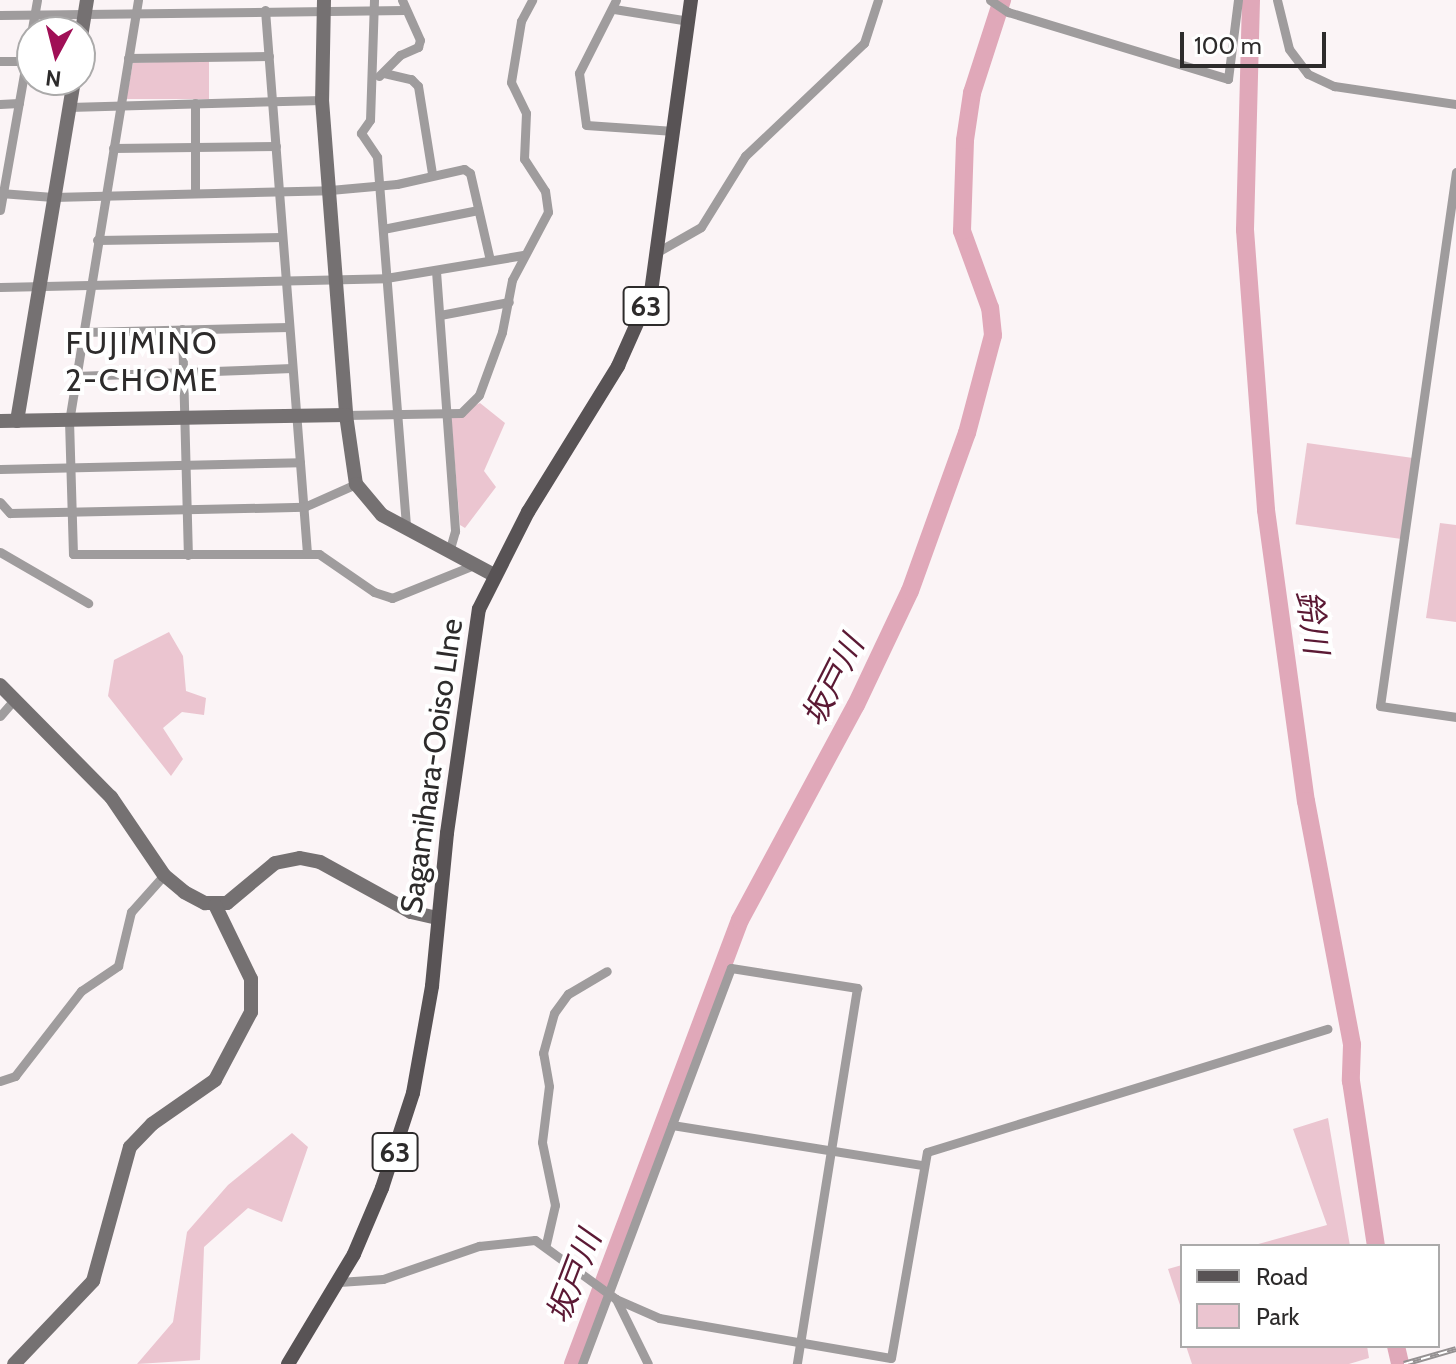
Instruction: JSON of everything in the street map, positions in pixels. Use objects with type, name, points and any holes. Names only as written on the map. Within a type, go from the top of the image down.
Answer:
[{"type":"main road","name":"Sagamihara-Ooiso LIne","points":[[288,1364],[339,1282],[382,1188],[409,1108],[424,1039],[473,639],[494,575],[634,335],[659,251],[691,0]]},
{"type":"street","points":[[35,14],[37,0]]},
{"type":"street","points":[[138,0],[69,420],[68,512],[73,554],[319,554],[374,592],[392,598],[474,565]]},
{"type":"street","points":[[0,421],[461,413],[479,395],[523,255],[548,212],[549,200],[524,159],[526,113],[511,82],[521,21],[532,0]]},
{"type":"street","points":[[659,251],[701,227],[745,156],[864,43],[878,0]]},
{"type":"street","points":[[990,0],[1008,12],[1228,79],[1238,0]]},
{"type":"street","points":[[1277,0],[1289,49],[1308,74],[1334,86],[1456,104]]},
{"type":"street","points":[[0,15],[35,14],[86,6],[136,13],[265,10],[323,5],[404,5],[420,40],[418,47],[400,55],[371,83]]},
{"type":"street","points":[[323,5],[322,100],[346,415],[356,484],[382,515],[494,575]]},
{"type":"street","points":[[374,5],[370,120],[361,133],[377,157],[406,529]]},
{"type":"street","points":[[674,131],[586,125],[579,73],[615,5],[689,21]]},
{"type":"street","points":[[265,10],[307,553]]},
{"type":"street","points":[[128,58],[269,56]]},
{"type":"street","points":[[384,73],[411,79],[418,86],[432,173]]},
{"type":"street","points":[[0,210],[20,96]]},
{"type":"street","points":[[17,421],[71,96]]},
{"type":"street","points":[[69,107],[322,100]]},
{"type":"street","points":[[0,104],[19,103]]},
{"type":"street","points":[[195,103],[195,193]]},
{"type":"street","points":[[113,148],[276,146]]},
{"type":"street","points":[[1456,172],[1380,706],[1456,717]]},
{"type":"street","points":[[1,194],[53,197],[330,190],[380,186],[432,173],[470,173],[490,260]]},
{"type":"street","points":[[383,229],[478,210]]},
{"type":"street","points":[[97,240],[282,237]]},
{"type":"street","points":[[0,287],[386,278],[523,255]]},
{"type":"street","points":[[436,271],[455,531],[449,552]]},
{"type":"street","points":[[440,315],[509,302]]},
{"type":"street","points":[[83,332],[289,327]]},
{"type":"street","points":[[182,329],[188,555]]},
{"type":"street","points":[[75,376],[292,368]]},
{"type":"street","points":[[0,469],[300,462]]},
{"type":"street","points":[[0,502],[10,513],[304,507],[356,484]]},
{"type":"street","points":[[0,552],[88,603]]},
{"type":"street","points":[[0,685],[111,797],[164,875],[184,892],[215,905],[251,979],[251,1012],[215,1080],[152,1124],[130,1147],[93,1281],[14,1364]]},
{"type":"street","points":[[0,716],[15,699]]},
{"type":"street","points":[[215,905],[235,898],[275,863],[300,858],[341,872],[411,912],[438,918]]},
{"type":"street","points":[[0,1081],[15,1076],[93,980],[118,966],[131,912],[164,875]]},
{"type":"street","points":[[582,1364],[731,968],[857,988],[797,1364]]},
{"type":"street","points":[[546,1244],[555,1205],[542,1142],[549,1086],[543,1053],[554,1013],[568,994],[607,971]]},
{"type":"street","points":[[616,1299],[659,1318],[801,1341],[893,1361],[921,1165],[927,1152],[1328,1029]]},
{"type":"street","points":[[672,1125],[921,1165]]},
{"type":"street","points":[[339,1282],[383,1279],[508,1240],[546,1244],[609,1290],[648,1364]]},
{"type":"green space","points":[[209,60],[209,99],[126,99],[133,63]]},
{"type":"green space","points":[[480,403],[505,423],[484,471],[496,487],[465,528],[460,525],[451,417]]},
{"type":"green space","points":[[1307,443],[1413,458],[1402,539],[1296,524]]},
{"type":"green space","points":[[1440,523],[1456,525],[1456,622],[1426,618]]},
{"type":"green space","points":[[169,632],[183,656],[186,691],[206,698],[204,715],[182,712],[163,728],[183,759],[171,776],[108,696],[114,660]]},
{"type":"green space","points":[[1328,1118],[1350,1244],[1258,1244],[1327,1225],[1293,1129]]},
{"type":"green space","points":[[292,1133],[308,1147],[282,1222],[248,1208],[204,1247],[200,1360],[137,1364],[173,1322],[187,1232],[228,1185]]},
{"type":"green space","points":[[1180,1266],[1180,1305],[1168,1269]]},
{"type":"green space","points":[[1187,1348],[1367,1348],[1369,1358],[1349,1364],[1192,1364]]},
{"type":"waterway","name":"坂戸川","points":[[573,1364],[740,920],[856,705],[910,591],[967,433],[993,335],[990,308],[962,231],[965,140],[972,93],[1002,0]]},
{"type":"waterway","name":"鈴川","points":[[1251,0],[1245,230],[1266,510],[1306,801],[1352,1045],[1351,1081],[1376,1244]]},
{"type":"waterway","name":"鈴川","points":[[1396,1348],[1400,1364]]},
{"type":"railway","points":[[1404,1364],[1456,1349]]},
{"type":"district","name":"FUJIMINO 2-CHOME","points":[[142,362]]}]
